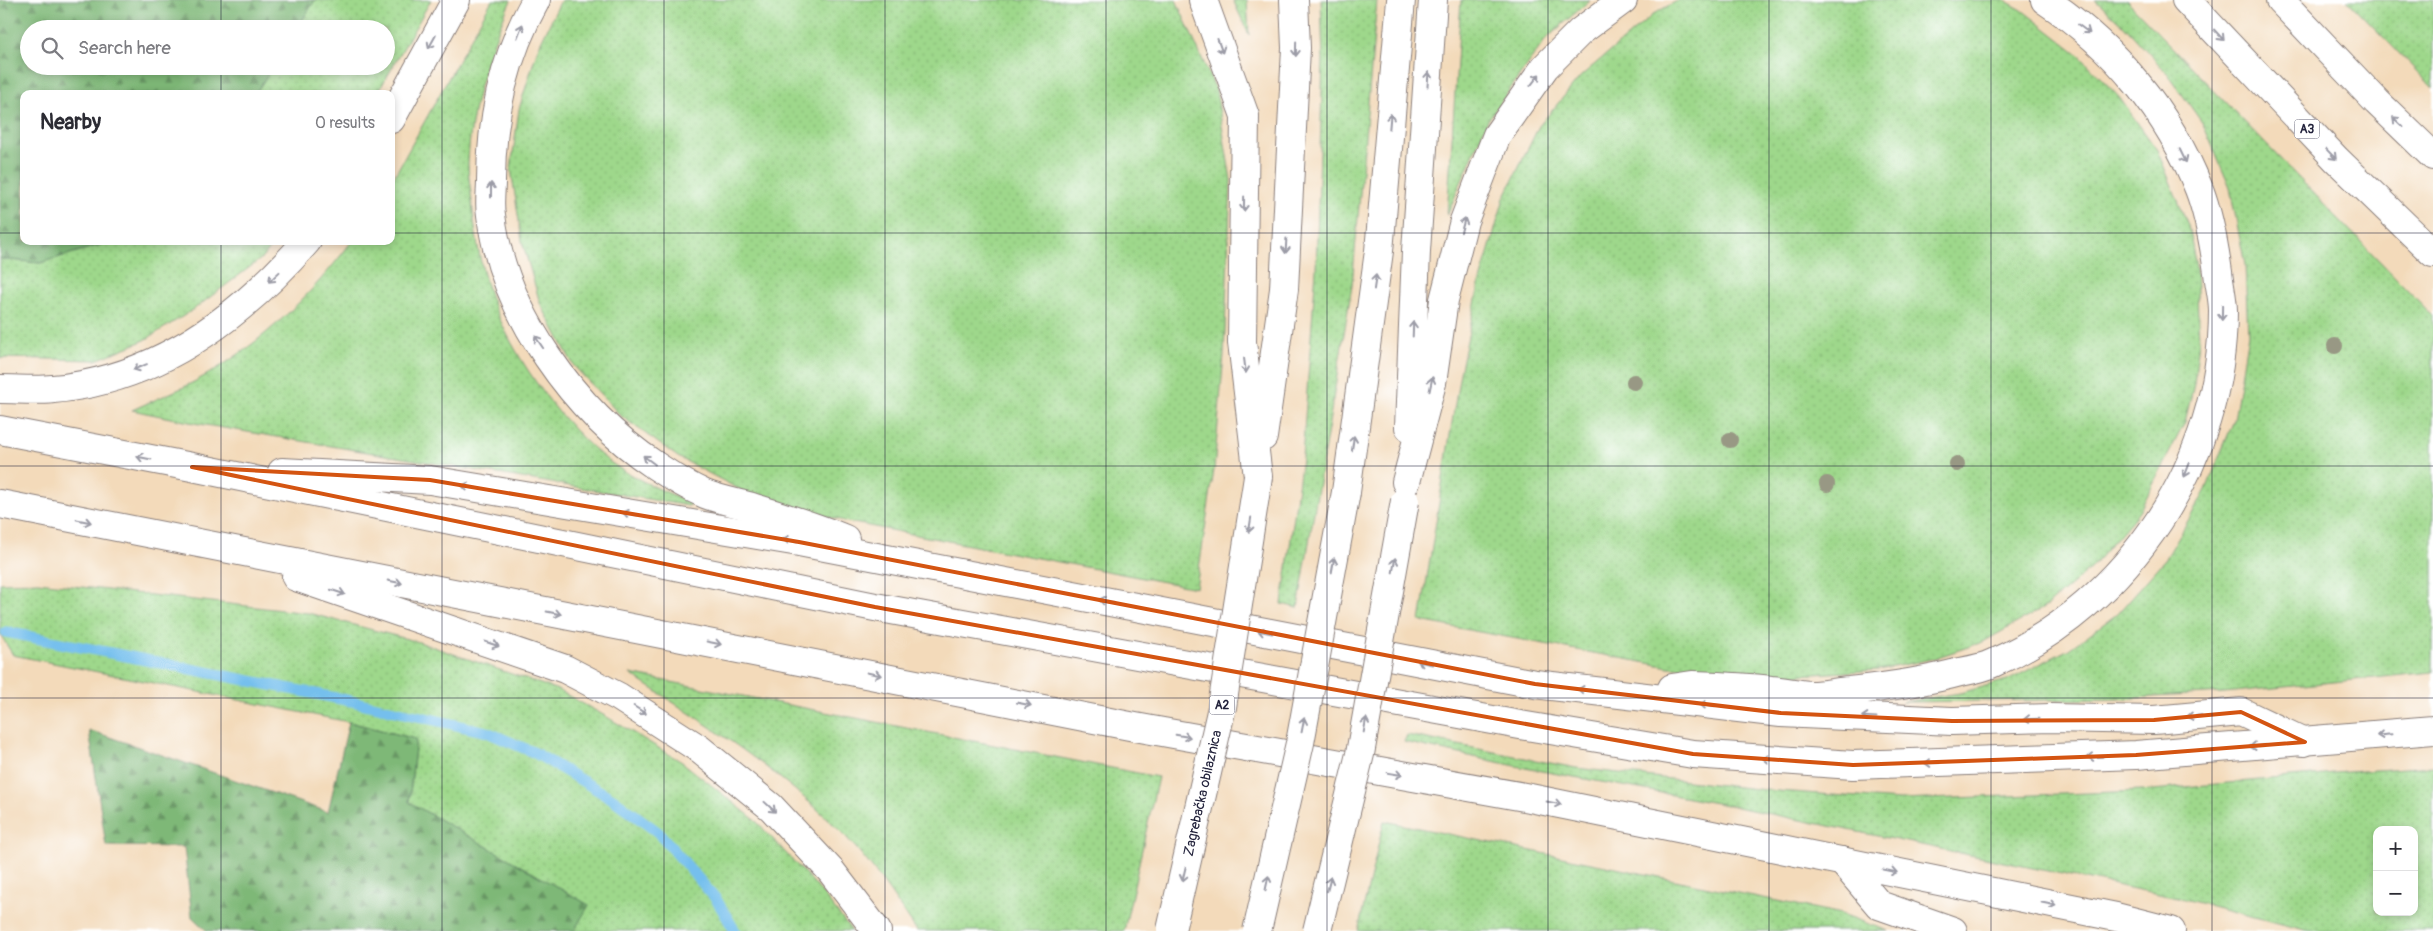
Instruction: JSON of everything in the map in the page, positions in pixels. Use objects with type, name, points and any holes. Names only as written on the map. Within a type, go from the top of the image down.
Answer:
[{"type":"highway","points":[[395,111],[456,0]]},
{"type":"highway","points":[[536,0],[522,25],[503,77],[491,153],[491,214],[502,266],[529,328],[563,378],[590,409],[627,444],[657,466],[706,494],[810,524],[890,559]]},
{"type":"highway","points":[[1203,0],[1245,116],[1242,342],[1258,477]]},
{"type":"highway","points":[[1258,477],[1284,289],[1296,48],[1294,0]]},
{"type":"highway","points":[[1257,931],[1300,743],[1346,492],[1379,251],[1400,0]]},
{"type":"highway","points":[[1406,492],[1416,251],[1433,0]]},
{"type":"highway","points":[[1317,931],[1360,754],[1406,492],[1432,383],[1444,300],[1464,221],[1497,135],[1545,68],[1581,31],[1623,0]]},
{"type":"highway","points":[[1634,695],[1692,685],[1812,695],[1932,680],[1989,665],[2028,646],[2068,619],[2133,558],[2160,522],[2183,480],[2204,425],[2217,380],[2223,310],[2214,243],[2199,190],[2174,139],[2141,87],[2096,38],[2045,0]]},
{"type":"highway","name":"A3","points":[[2186,0],[2336,159],[2433,253]]},
{"type":"highway","points":[[2280,0],[2377,102],[2433,156]]},
{"type":"highway","points":[[0,389],[53,389],[112,379],[161,359],[204,335],[240,308],[279,273],[304,245]]},
{"type":"highway","points":[[0,430],[192,467],[875,607],[1520,725],[1693,754],[1853,765],[2136,755],[2433,730]]},
{"type":"highway","points":[[192,467],[430,480],[799,542],[1535,684],[1781,713],[1952,721],[2050,718],[2154,720],[2240,712],[2305,742]]},
{"type":"highway","name":"Zagrebačka obilaznica","points":[[1171,930],[1222,707],[1258,477]]},
{"type":"highway","points":[[0,504],[1136,727],[1530,798],[2116,917],[2171,931]]},
{"type":"highway","points":[[192,543],[565,669],[619,697],[698,748],[770,807],[831,871],[878,931]]},
{"type":"highway","points":[[1842,862],[1879,905],[1953,931]]},
{"type":"highlighted area","points":[[192,467],[430,480],[799,542],[1535,684],[1781,713],[1952,721],[2154,720],[2241,712],[2305,742],[2136,755],[1853,765],[1693,754],[875,607]]},
{"type":"green space","points":[[0,0],[315,0],[303,20],[20,20],[20,75],[267,75],[258,90],[20,90],[20,245],[100,245],[40,263],[0,259]]},
{"type":"green space","points":[[315,0],[431,0],[395,63],[395,20],[303,20]]},
{"type":"green space","points":[[492,0],[511,0],[482,80],[476,101],[469,143],[469,178],[476,237],[490,295],[509,339],[536,382],[567,422],[611,463],[644,482],[691,503],[689,506],[194,423],[132,410],[209,374],[255,342],[277,324],[317,284],[349,245],[395,245],[395,175]]},
{"type":"green space","points":[[561,0],[1176,0],[1216,90],[1231,180],[1224,354],[1214,470],[1196,588],[848,522],[752,496],[678,457],[621,416],[574,366],[540,303],[522,241],[511,169],[519,109],[538,48]]},
{"type":"green space","points":[[1233,0],[1247,0],[1249,35]]},
{"type":"green space","points":[[1321,0],[1377,0],[1352,286],[1298,608],[1282,604],[1302,458],[1316,269],[1323,60]]},
{"type":"green space","points":[[1461,0],[1590,0],[1546,39],[1488,120],[1447,215]]},
{"type":"green space","points":[[1679,0],[2004,0],[2022,10],[2077,53],[2119,97],[2157,150],[2188,225],[2196,267],[2199,341],[2194,384],[2185,422],[2139,512],[2091,568],[2047,606],[1983,642],[1932,659],[1878,670],[1797,675],[1669,667],[1420,621],[1460,373],[1480,281],[1504,198],[1539,126],[1581,76],[1655,13]]},
{"type":"green space","points":[[2095,0],[2126,0],[2433,316],[2433,672],[2224,693],[2117,699],[1903,702],[1960,693],[2011,679],[2069,649],[2117,614],[2165,560],[2206,490],[2234,420],[2248,334],[2245,265],[2230,188],[2203,124],[2167,73],[2123,25]]},
{"type":"green space","points":[[2347,0],[2433,0],[2433,88]]},
{"type":"green space","points":[[267,75],[388,75],[379,90],[258,90]]},
{"type":"green space","points":[[100,245],[273,245],[262,258],[193,310],[145,340],[96,360],[0,358],[0,259],[40,263]]},
{"type":"green space","points":[[38,582],[308,613],[419,642],[558,690],[682,762],[755,820],[814,883],[852,931],[574,931],[588,905],[409,802],[416,739],[349,722],[13,655],[0,634],[0,583]]},
{"type":"green space","points":[[630,674],[1158,777],[1124,931],[917,931],[879,876],[858,850],[812,804],[736,745]]},
{"type":"green space","points":[[349,722],[416,739],[409,802],[589,905],[574,931],[207,931],[192,917],[184,847],[106,846],[89,730],[328,812]]},
{"type":"green space","points":[[1407,735],[1576,768],[1765,790],[1900,800],[2142,791],[2433,766],[2433,931],[2309,931],[2188,900],[1727,805],[1525,768],[1404,742]]},
{"type":"green space","points":[[1384,821],[1842,914],[1888,931],[1358,931]]},
{"type":"waterway","points":[[6,632],[351,701],[487,732],[535,753],[613,799],[659,833],[716,899],[735,931]]}]
